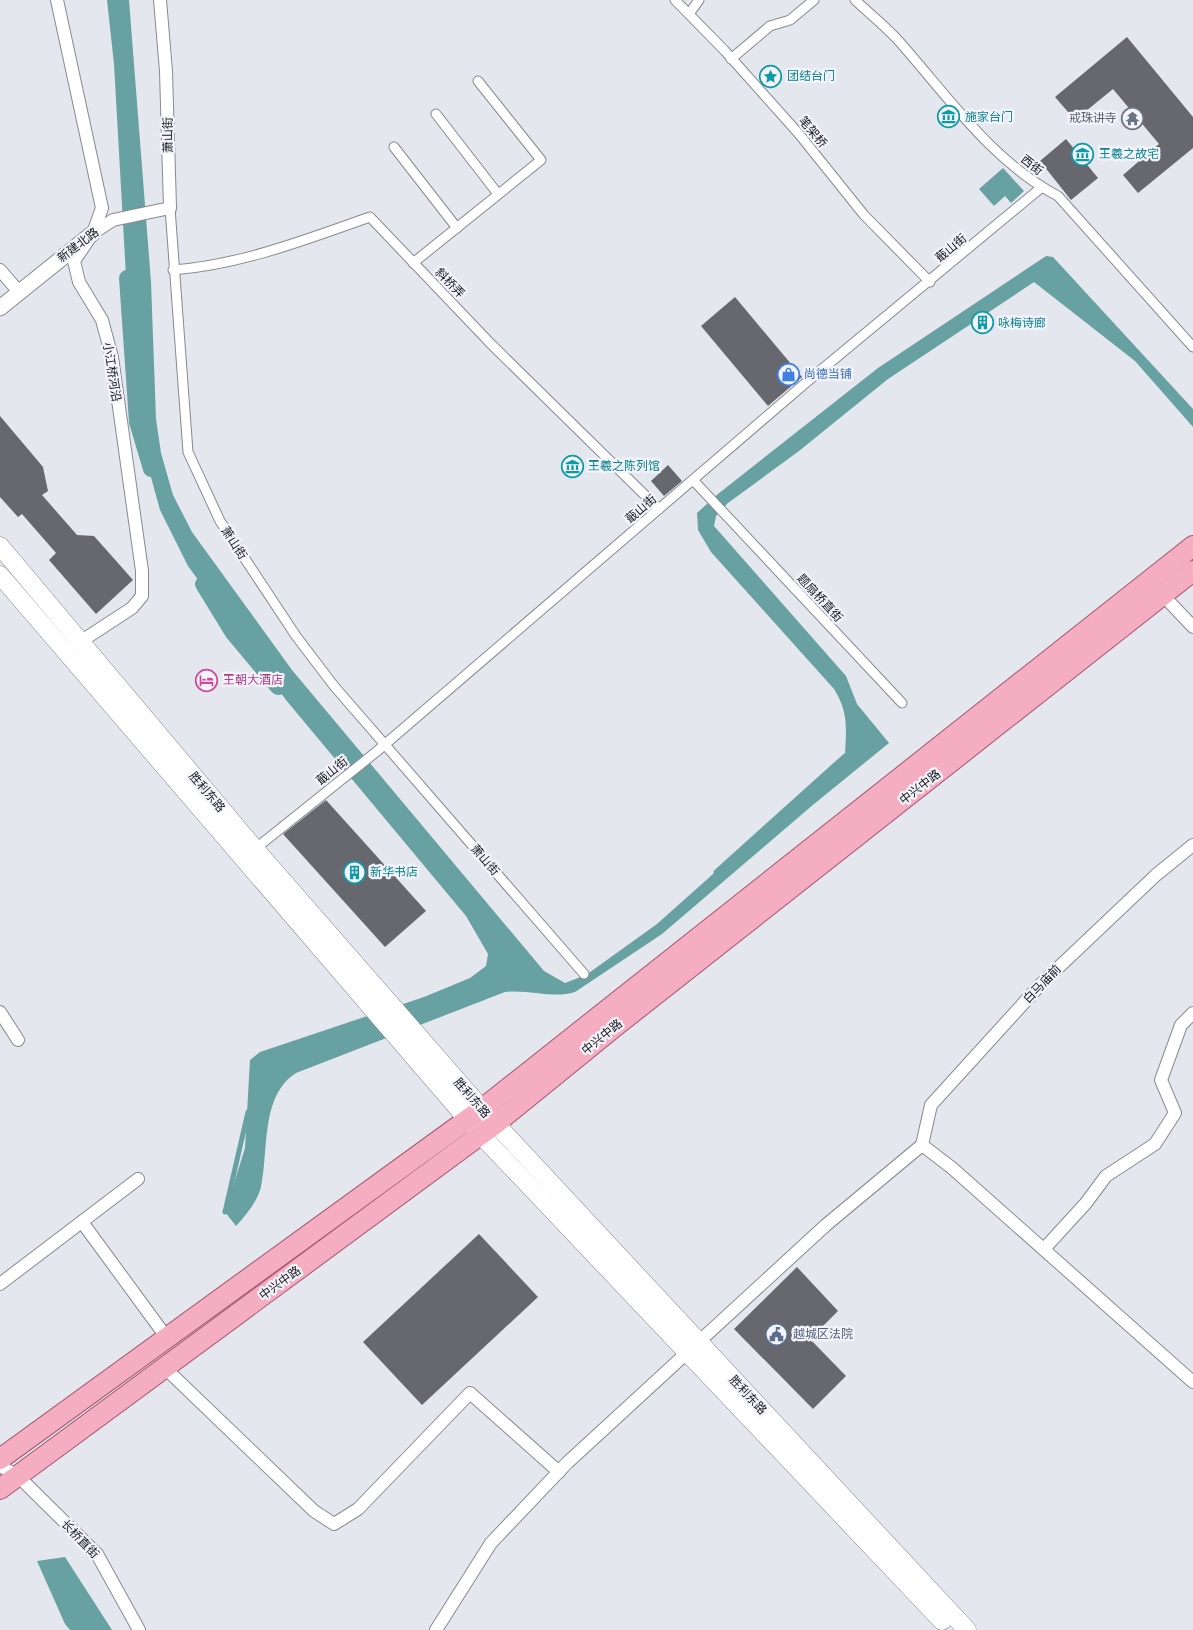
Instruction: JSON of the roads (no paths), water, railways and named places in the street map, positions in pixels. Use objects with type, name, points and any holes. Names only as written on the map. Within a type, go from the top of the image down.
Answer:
[{"type":"main road","name":"胜利东路","points":[[0,546],[255,849],[408,1024],[481,1122]]},
{"type":"main road","name":"中兴中路","points":[[0,1459],[167,1338],[481,1122],[1148,580],[1193,546]]},
{"type":"main road","name":"中兴中路","points":[[0,1489],[164,1368],[1193,571]]},
{"type":"main road","name":"胜利东路","points":[[0,575],[390,1028],[694,1348],[967,1630]]},
{"type":"main road","name":"胜利东路","points":[[694,1348],[951,1630]]},
{"type":"street","name":"小江桥河沿","points":[[57,0],[102,208],[93,233],[74,261],[79,282],[102,320],[112,357],[142,571],[142,596],[132,608],[80,642]]},
{"type":"street","name":"萧山街","points":[[160,0],[166,71],[165,209],[173,270],[188,452],[220,521],[296,636],[384,745],[584,974]]},
{"type":"street","name":"笔架桥","points":[[675,0],[732,59],[799,134],[864,215],[930,282]]},
{"type":"street","points":[[689,14],[699,0]]},
{"type":"street","points":[[732,59],[770,26],[790,20],[814,0]]},
{"type":"street","name":"西街","points":[[855,0],[896,38],[992,148],[1030,181],[1058,196],[1193,348]]},
{"type":"street","points":[[413,263],[540,160],[478,81]]},
{"type":"street","points":[[436,114],[498,194]]},
{"type":"street","points":[[394,147],[457,228]]},
{"type":"street","name":"蕺山街","points":[[255,849],[376,752],[809,380],[1042,188]]},
{"type":"street","name":"新建北路","points":[[0,308],[93,233],[113,220],[165,209]]},
{"type":"street","name":"斜桥弄","points":[[173,270],[189,269],[246,257],[298,242],[370,217],[413,263],[660,509]]},
{"type":"street","points":[[0,270],[19,292]]},
{"type":"street","name":"题扇桥直街","points":[[693,480],[902,703]]},
{"type":"street","points":[[1148,580],[1193,627]]},
{"type":"street","name":"白马庙前","points":[[922,1146],[931,1105],[1040,984],[1156,875],[1193,845]]},
{"type":"street","points":[[0,1012],[18,1040]]},
{"type":"street","points":[[1044,1249],[1086,1203],[1106,1176],[1155,1144],[1175,1112],[1161,1080],[1181,1025],[1193,1013]]},
{"type":"street","points":[[436,1630],[491,1543],[559,1472],[826,1225],[922,1146],[952,1168],[1193,1382]]},
{"type":"street","points":[[0,1284],[138,1179]]},
{"type":"street","points":[[82,1222],[167,1338]]},
{"type":"street","points":[[164,1368],[314,1511],[334,1524],[358,1509],[470,1393],[559,1472]]},
{"type":"street","name":"长桥直街","points":[[0,1466],[18,1476],[98,1554],[139,1630]]},
{"type":"water","points":[[107,0],[129,0],[151,282],[156,419],[161,453],[173,495],[192,532],[292,670],[544,971],[565,983],[586,975],[657,924],[845,756],[846,721],[839,698],[834,689],[711,552],[698,530],[697,513],[718,494],[878,368],[1046,256],[1053,257],[1193,409],[1193,427],[1135,361],[1034,282],[888,379],[799,451],[728,503],[716,516],[714,526],[846,676],[857,704],[889,743],[814,804],[662,934],[575,992],[558,995],[514,991],[505,992],[296,1073],[284,1083],[276,1095],[268,1125],[261,1187],[254,1203],[236,1226],[225,1212],[245,1148],[250,1060],[260,1052],[424,997],[470,978],[486,966],[488,954],[466,916],[286,700],[188,566],[160,510],[146,459],[126,276],[114,64]]},
{"type":"water","points":[[1003,168],[1024,191],[1011,203],[1005,196],[994,206],[979,189]]},
{"type":"water","points":[[65,1557],[112,1630],[70,1630],[65,1624],[37,1561]]},
{"type":"waterway","points":[[127,278],[137,422],[151,469]]},
{"type":"waterway","points":[[203,584],[233,633],[278,687]]},
{"type":"waterway","points":[[716,872],[845,756]]},
{"type":"waterway","points":[[225,1212],[248,1112]]},
{"type":"place","name":"团结台门","points":[[771,76]]},
{"type":"place","name":"施家台门","points":[[949,117]]},
{"type":"place","name":"戒珠讲寺","points":[[1133,118]]},
{"type":"place","name":"王羲之故宅","points":[[1083,154]]},
{"type":"place","name":"咏梅诗廊","points":[[982,323]]},
{"type":"place","name":"尚德当铺","points":[[788,374]]},
{"type":"place","name":"王羲之陈列馆","points":[[572,466]]},
{"type":"place","name":"王朝大酒店","points":[[207,680]]},
{"type":"place","name":"新华书店","points":[[354,872]]},
{"type":"place","name":"越城区法院","points":[[777,1334]]}]
